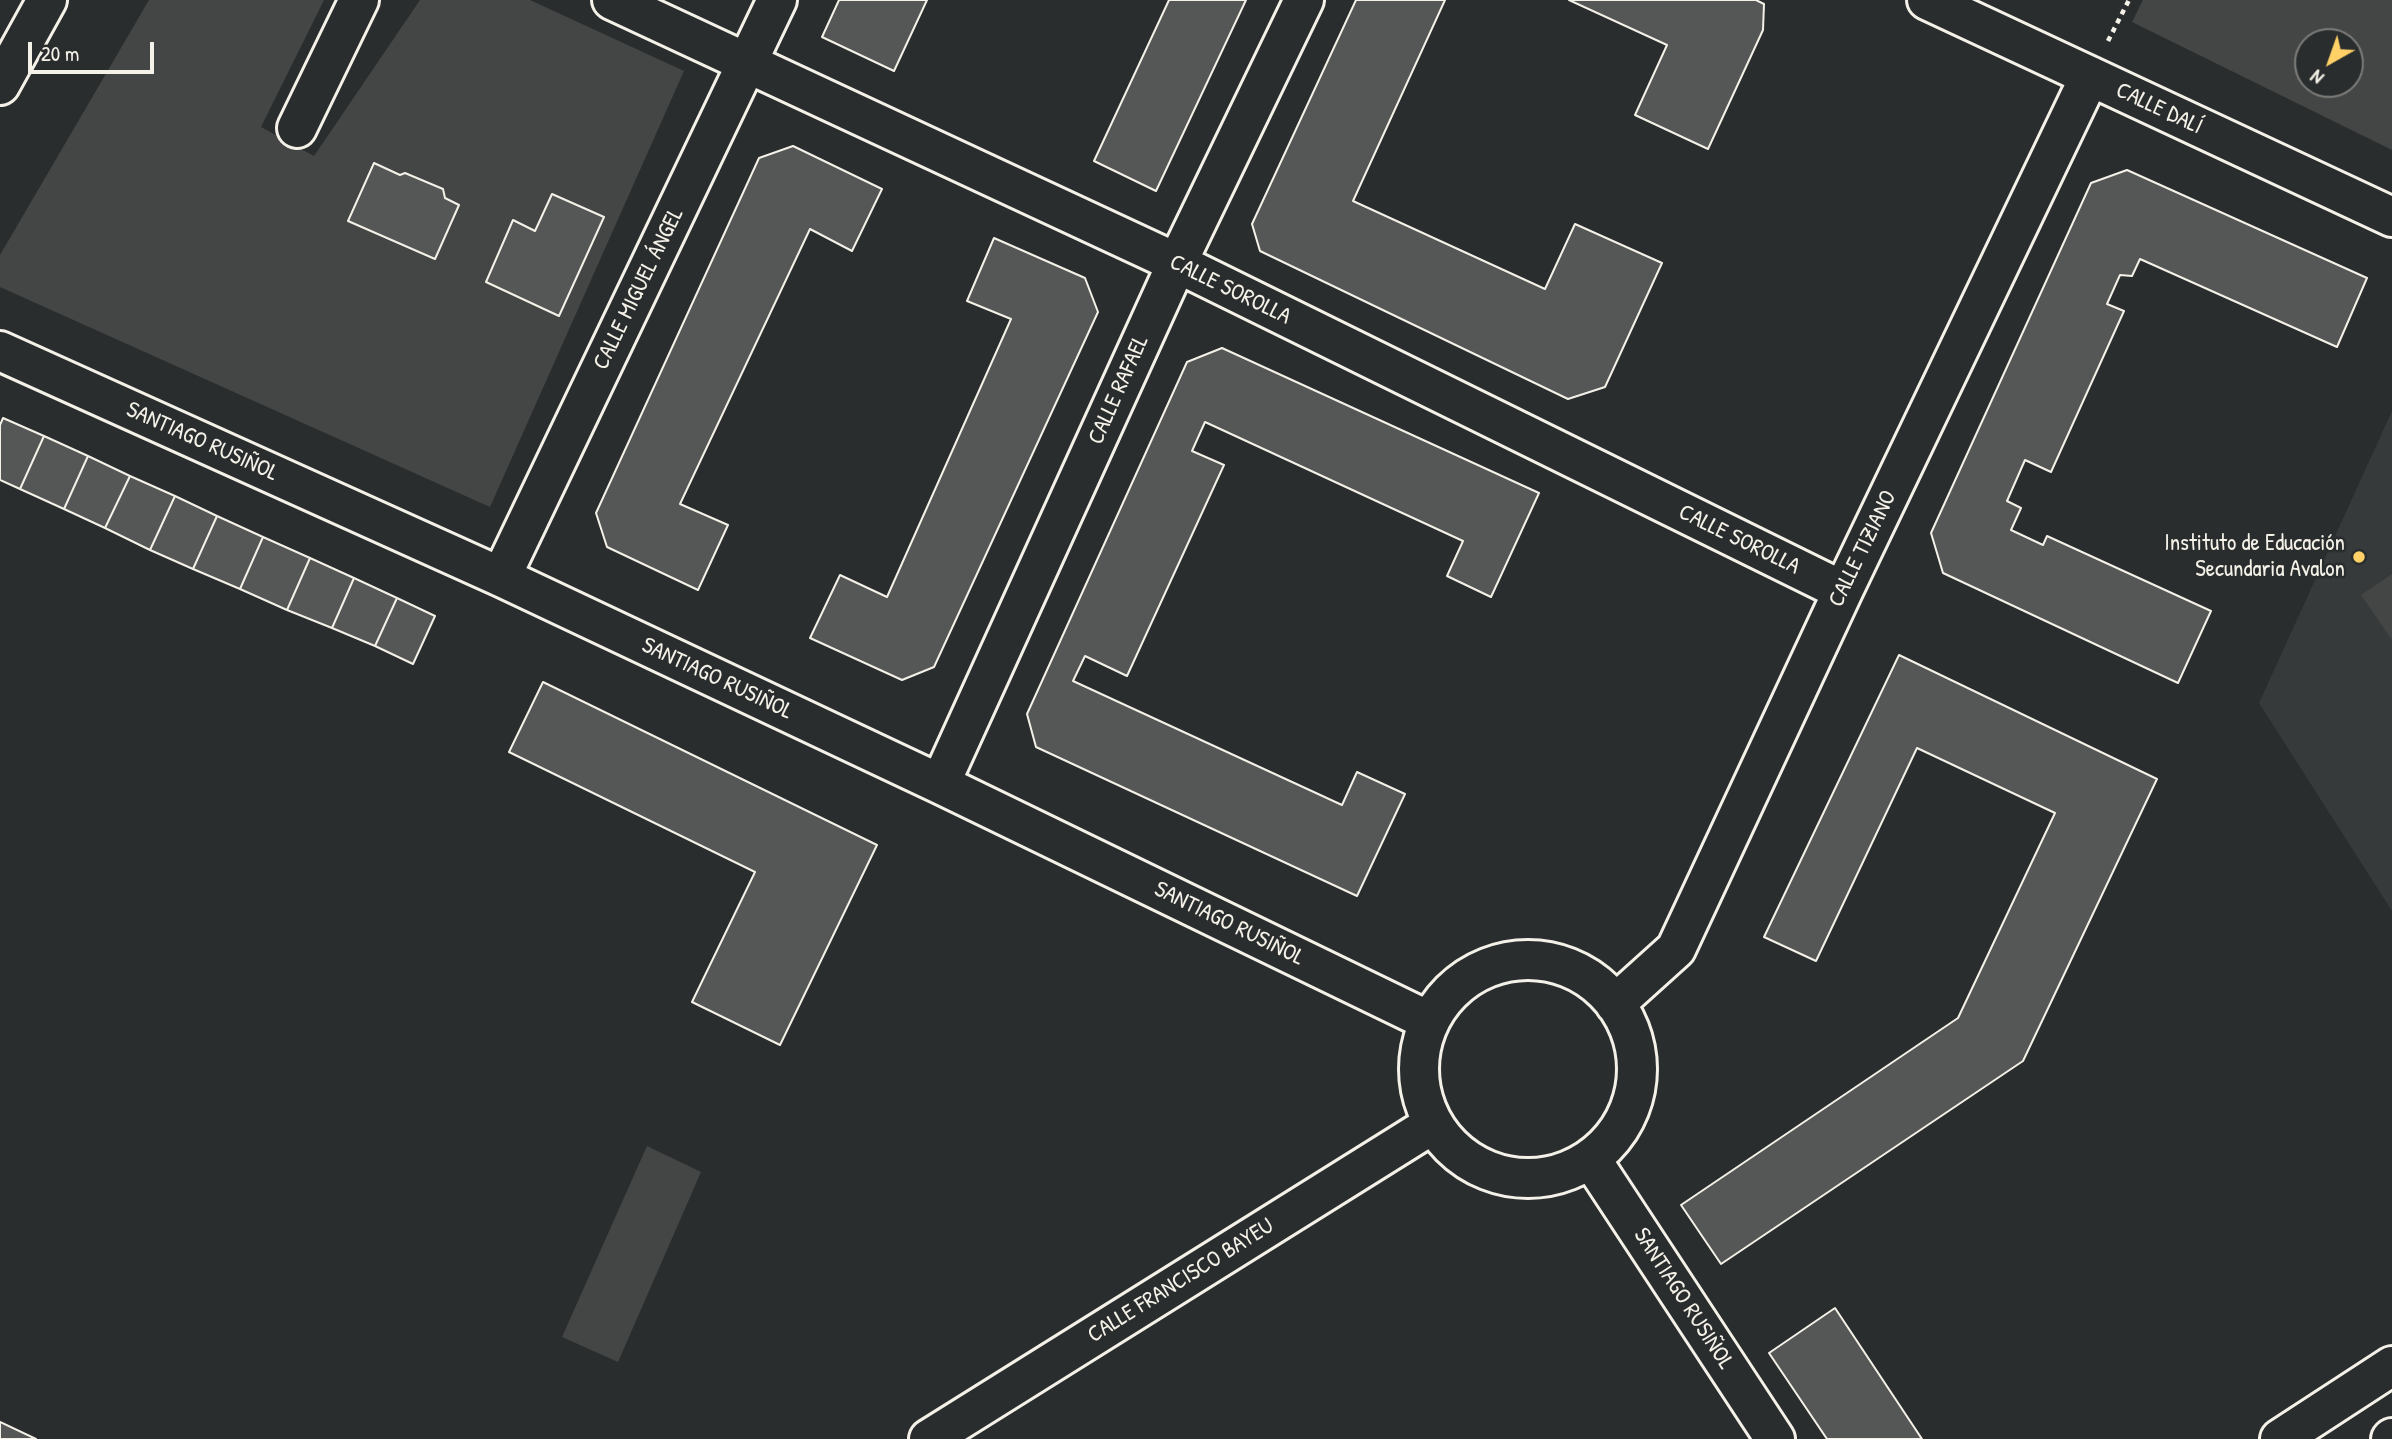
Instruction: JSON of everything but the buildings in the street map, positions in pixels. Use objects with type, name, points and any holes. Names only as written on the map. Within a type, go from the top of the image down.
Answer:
[{"type":"street","points":[[0,85],[47,0]]},
{"type":"street","points":[[297,128],[359,0]]},
{"type":"street","name":"CALLE SOROLLA","points":[[612,0],[1177,263],[1843,591]]},
{"type":"street","name":"CALLE MIGUEL ÁNGEL","points":[[501,577],[777,0]]},
{"type":"street","name":"CALLE RAFAEL","points":[[940,784],[1177,263],[1304,0]]},
{"type":"street","name":"CALLE DALÍ","points":[[1927,0],[2392,217]]},
{"type":"street","name":"CALLE TIZIANO","points":[[1615,1004],[1676,949],[1843,591],[2090,76]]},
{"type":"street","name":"SANTIAGO RUSIÑOL","points":[[0,351],[501,577],[940,784],[1429,1021]]},
{"type":"street","points":[[1512,960],[1548,961],[1581,973],[1609,995],[1615,1004],[1629,1025],[1638,1059],[1635,1095],[1620,1129],[1591,1159],[1562,1174],[1526,1179],[1489,1171],[1457,1153],[1433,1124],[1420,1090],[1419,1055],[1429,1021],[1449,992],[1478,971],[1512,960]]},
{"type":"street","name":"CALLE FRANCISCO BAYEU","points":[[929,1439],[1433,1124]]},
{"type":"street","name":"SANTIAGO RUSIÑOL","points":[[1591,1159],[1775,1439]]},
{"type":"street","points":[[2280,1439],[2392,1366]]},
{"type":"shaded area","points":[[149,0],[324,0],[261,127],[314,156],[420,0],[530,0],[684,71],[490,507],[0,287],[0,255]]},
{"type":"shaded area","points":[[2143,0],[2392,0],[2392,150],[2132,22]]},
{"type":"shaded area","name":"Instituto de Educación Secundaria Avalon","points":[[2392,411],[2392,911],[2259,703]]},
{"type":"shaded area","points":[[2392,574],[2392,640],[2361,595]]},
{"type":"shaded area","points":[[647,1146],[701,1172],[618,1362],[562,1337]]},
{"type":"place","name":"Instituto de Educación Secundaria Avalon","points":[[2359,557]]}]
